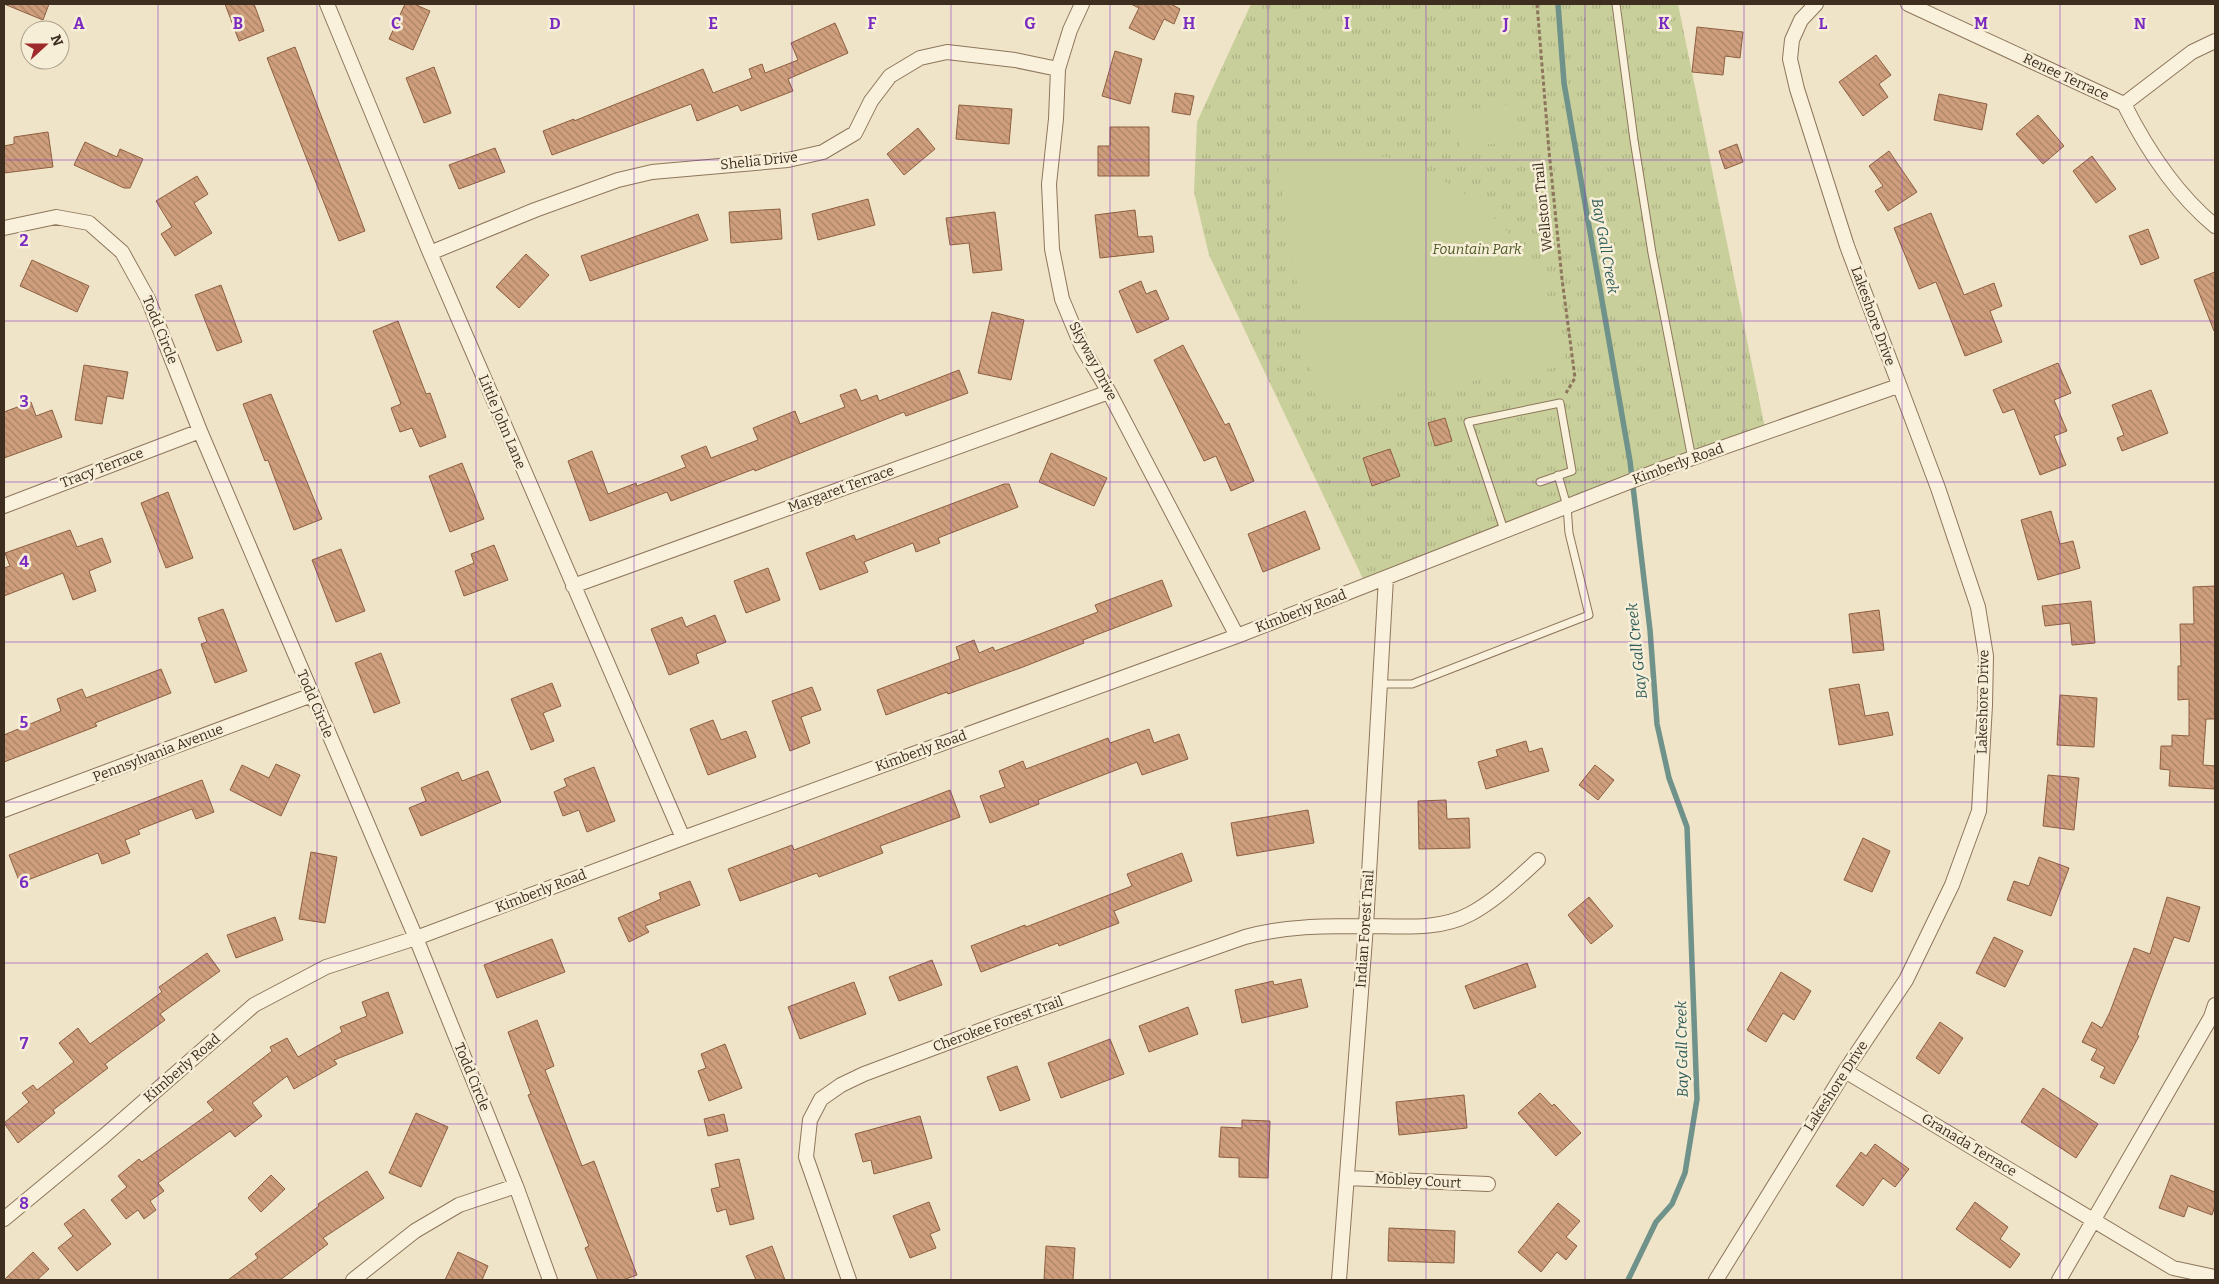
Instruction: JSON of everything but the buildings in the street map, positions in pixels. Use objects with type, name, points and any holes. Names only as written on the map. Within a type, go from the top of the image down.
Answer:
[{"type":"street","name":"Little John Lane","points":[[327,4],[430,252],[683,838]]},
{"type":"street","name":"Skyway Drive","points":[[1082,4],[1070,30],[1058,69],[1056,120],[1049,184],[1052,249],[1062,299],[1082,347],[1109,392],[1237,636]]},
{"type":"street","name":"Lakeshore Drive","points":[[1716,1280],[1845,1071],[1906,980],[1952,885],[1979,811],[1986,705],[1986,656],[1978,607],[1938,488],[1898,386],[1847,246],[1796,89],[1790,59],[1792,40],[1800,20],[1816,4]]},
{"type":"street","name":"Renee Terrace","points":[[1908,4],[2124,104],[2192,52],[2215,41]]},
{"type":"street","name":"Shelia Drive","points":[[430,252],[535,210],[618,180],[652,172],[788,160],[823,152],[854,133],[871,101],[890,76],[920,58],[947,52],[1015,60],[1058,69]]},
{"type":"street","points":[[2124,104],[2142,140],[2168,177],[2215,226]]},
{"type":"street","name":"Todd Circle","points":[[4,228],[56,217],[89,223],[122,252],[148,299],[200,431],[416,938],[516,1186],[550,1280]]},
{"type":"street","name":"Kimberly Road","points":[[4,1218],[103,1137],[254,1005],[326,967],[416,938],[683,838],[1237,636],[1595,495],[1898,386]]},
{"type":"street","name":"Margaret Terrace","points":[[573,586],[1109,392]]},
{"type":"street","name":"Tracy Terrace","points":[[4,506],[200,431]]},
{"type":"street","name":"Indian Forest Trail","points":[[1339,1280],[1366,926],[1386,578]]},
{"type":"street","name":"Pennsylvania Avenue","points":[[4,810],[312,695]]},
{"type":"street","name":"Cherokee Forest Trail","points":[[849,1280],[806,1158],[810,1120],[821,1099],[841,1085],[864,1074],[1011,1019],[1266,931],[1317,927],[1431,926],[1468,915],[1500,894],[1538,860]]},
{"type":"street","points":[[2059,1280],[2211,1016],[2215,1005]]},
{"type":"street","name":"Granada Terrace","points":[[1845,1071],[2172,1268],[2215,1277]]},
{"type":"street","name":"Mobley Court","points":[[1347,1178],[1488,1184]]},
{"type":"street","points":[[353,1280],[415,1231],[459,1205],[516,1186]]},
{"type":"lane","points":[[1616,4],[1652,253],[1692,459]]},
{"type":"lane","points":[[1504,530],[1468,422],[1560,403],[1572,471],[1540,482]]},
{"type":"lane","points":[[1381,684],[1412,684],[1589,615],[1570,532],[1567,506],[1558,475]]},
{"type":"path","name":"Wellston Trail","points":[[1537,4],[1551,170],[1575,378],[1560,403]]},
{"type":"green space","name":"Fountain Park","points":[[1251,4],[1678,4],[1766,433],[1366,585],[1209,255],[1194,192],[1197,122]]},
{"type":"green space","points":[[1511,104],[1515,141],[1460,148],[1455,111]]},
{"type":"green space","points":[[1340,150],[1387,157],[1423,170],[1476,202],[1499,223],[1520,246],[1537,273],[1550,301],[1561,336],[1565,366],[1333,404],[1315,395],[1276,156],[1297,152]]},
{"type":"waterway","name":"Bay Gall Creek","points":[[1558,4],[1564,83],[1630,461],[1650,630],[1657,724],[1669,778],[1687,827],[1697,1099],[1685,1173],[1672,1204],[1656,1222],[1628,1280]]}]
